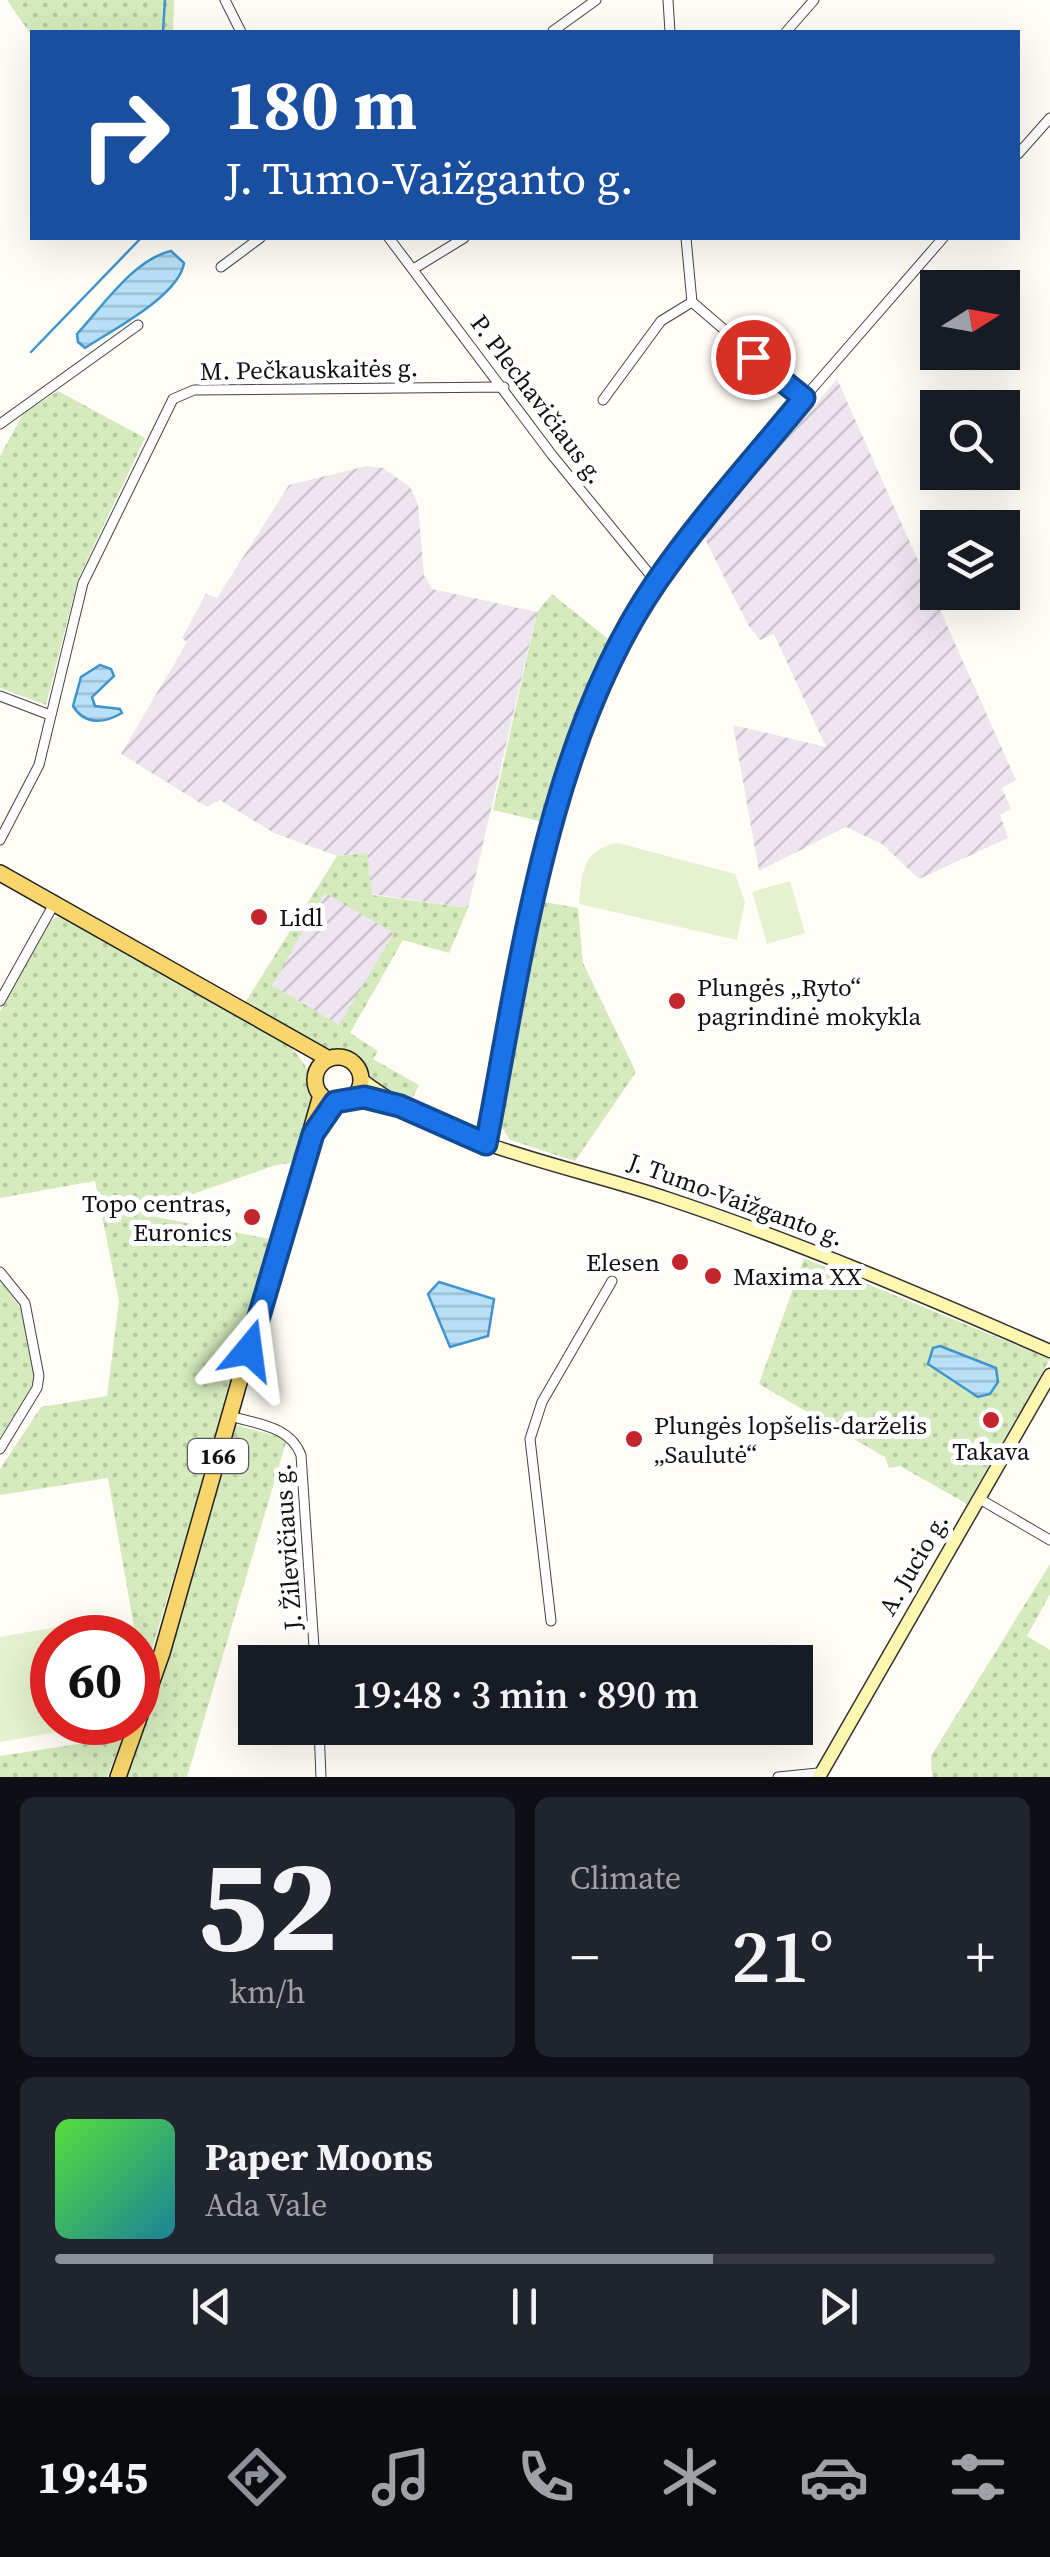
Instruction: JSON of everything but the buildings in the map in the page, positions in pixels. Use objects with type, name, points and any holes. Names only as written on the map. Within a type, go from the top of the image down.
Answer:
[{"type":"main road","points":[[0,872],[287,1039],[323,1066],[328,1099],[354,1097],[361,1079],[349,1060],[323,1066]]},
{"type":"main road","name":"J. Tumo-Vaižganto g.","points":[[361,1079],[400,1106],[486,1144],[668,1198],[1050,1351]]},
{"type":"main road","name":"J. Tumo-Vaižganto g.","points":[[354,1097],[400,1106]]},
{"type":"main road","name":"166","points":[[118,1777],[162,1653],[313,1134],[328,1099]]},
{"type":"main road","name":"A. Jucio g.","points":[[818,1775],[1050,1375]]},
{"type":"street","points":[[225,0],[241,30]]},
{"type":"street","points":[[553,30],[596,0]]},
{"type":"street","points":[[668,0],[670,30]]},
{"type":"street","points":[[788,30],[814,0]]},
{"type":"street","points":[[1020,152],[1050,118]]},
{"type":"street","points":[[221,267],[257,240]]},
{"type":"street","name":"P. Plechavičiaus g.","points":[[391,240],[552,455],[656,582]]},
{"type":"street","points":[[415,268],[461,240]]},
{"type":"street","points":[[686,240],[692,302],[804,398]]},
{"type":"street","points":[[486,1144],[546,837],[604,678],[656,582],[804,398],[941,240]]},
{"type":"street","points":[[603,400],[661,321],[692,302]]},
{"type":"street","points":[[0,424],[138,325]]},
{"type":"street","name":"M. Pečkauskaitės g.","points":[[0,840],[35,776],[83,583],[173,399],[182,392],[504,387]]},
{"type":"street","points":[[0,696],[50,715]]},
{"type":"street","points":[[0,1001],[54,904]]},
{"type":"street","points":[[0,1272],[25,1303],[40,1376],[38,1388],[0,1449]]},
{"type":"street","points":[[551,1621],[530,1439],[542,1402],[612,1281]]},
{"type":"street","name":"J. Žilevičiaus g.","points":[[230,1416],[285,1432],[296,1441],[301,1454],[314,1645]]},
{"type":"street","points":[[978,1498],[1050,1540]]},
{"type":"street","points":[[320,1745],[322,1777]]},
{"type":"street","points":[[778,1777],[818,1775]]},
{"type":"shaded area","points":[[837,379],[920,565],[920,610],[940,610],[1016,780],[1002,788],[1011,809],[1000,815],[1008,838],[919,879],[882,844],[846,827],[759,871],[733,725],[826,747],[774,634],[760,640],[748,625],[704,537]]},
{"type":"shaded area","points":[[367,466],[383,468],[410,487],[418,504],[424,575],[432,589],[537,612],[468,908],[371,894],[367,853],[337,856],[274,833],[220,800],[207,807],[121,754],[187,642],[182,638],[206,594],[217,598],[289,485]]},
{"type":"shaded area","points":[[326,892],[394,933],[340,1026],[271,986]]},
{"type":"green space","points":[[7,0],[174,0],[173,30],[30,30],[30,33]]},
{"type":"green space","points":[[58,391],[145,438],[78,579],[46,705],[0,688],[0,456],[23,414]]},
{"type":"green space","points":[[552,594],[612,642],[567,752],[547,823],[493,810],[537,612]]},
{"type":"green space","points":[[618,843],[735,874],[745,902],[737,940],[579,904],[586,864],[597,851]]},
{"type":"green space","points":[[367,853],[372,895],[468,908],[449,953],[403,940],[350,1033],[378,1051],[373,1059],[419,1085],[410,1103],[378,1087],[355,1056],[321,1052],[243,1006],[337,856]],"holes":[[[325,893],[394,933],[339,1025],[272,985]]]},
{"type":"green space","points":[[790,881],[805,933],[767,944],[752,892]]},
{"type":"green space","points":[[544,902],[578,908],[583,963],[636,1072],[575,1161],[510,1140],[501,1126]]},
{"type":"green space","points":[[59,916],[287,1044],[300,1058],[312,1085],[311,1114],[298,1162],[276,1165],[150,1209],[151,1216],[275,1240],[160,1622],[160,1615],[132,1615],[108,1478],[0,1495],[0,1469],[41,1407],[107,1396],[119,1301],[95,1181],[0,1198],[0,1012],[48,922]]},
{"type":"green space","points":[[804,1258],[1050,1359],[967,1504],[900,1466],[889,1468],[885,1457],[759,1384]]},
{"type":"green space","points":[[0,1279],[21,1309],[35,1381],[0,1438]]},
{"type":"green space","points":[[236,1425],[287,1439],[187,1777],[125,1777],[137,1745],[160,1745],[160,1681]]},
{"type":"green space","points":[[1050,1564],[1050,1594],[1027,1636],[1050,1650],[1050,1777],[932,1777],[931,1756]]},
{"type":"green space","points":[[30,1632],[30,1737],[0,1742],[0,1637]]},
{"type":"green space","points":[[72,1745],[121,1745],[107,1777],[0,1777],[0,1756]]},
{"type":"water","points":[[171,251],[184,263],[158,300],[85,348],[78,342],[77,334],[120,285],[144,264]]},
{"type":"water","points":[[100,665],[111,669],[114,676],[92,697],[95,706],[120,709],[122,713],[96,721],[83,717],[73,706],[81,677]]},
{"type":"water","points":[[439,1282],[494,1299],[488,1336],[450,1347],[428,1294]]},
{"type":"water","points":[[940,1346],[996,1368],[998,1382],[990,1394],[978,1397],[928,1364],[933,1348]]},
{"type":"waterway","points":[[163,30],[165,0]]},
{"type":"waterway","points":[[31,352],[139,240]]},
{"type":"place","name":"Lidl","points":[[259,917]]},
{"type":"place","name":"Plungės „Ryto“ pagrindinė mokykla","points":[[677,1001]]},
{"type":"place","name":"Topo centras, Euronics","points":[[252,1217]]},
{"type":"place","name":"Elesen","points":[[680,1262]]},
{"type":"place","name":"Maxima XX","points":[[713,1276]]},
{"type":"place","name":"Takava","points":[[991,1420]]},
{"type":"place","name":"Plungės lopšelis-darželis „Saulutė“","points":[[634,1439]]},
{"type":"route","points":[[249,1350],[313,1134],[335,1102],[364,1097],[400,1106],[486,1144],[546,837],[604,678],[656,582],[804,398],[753,357]]}]
